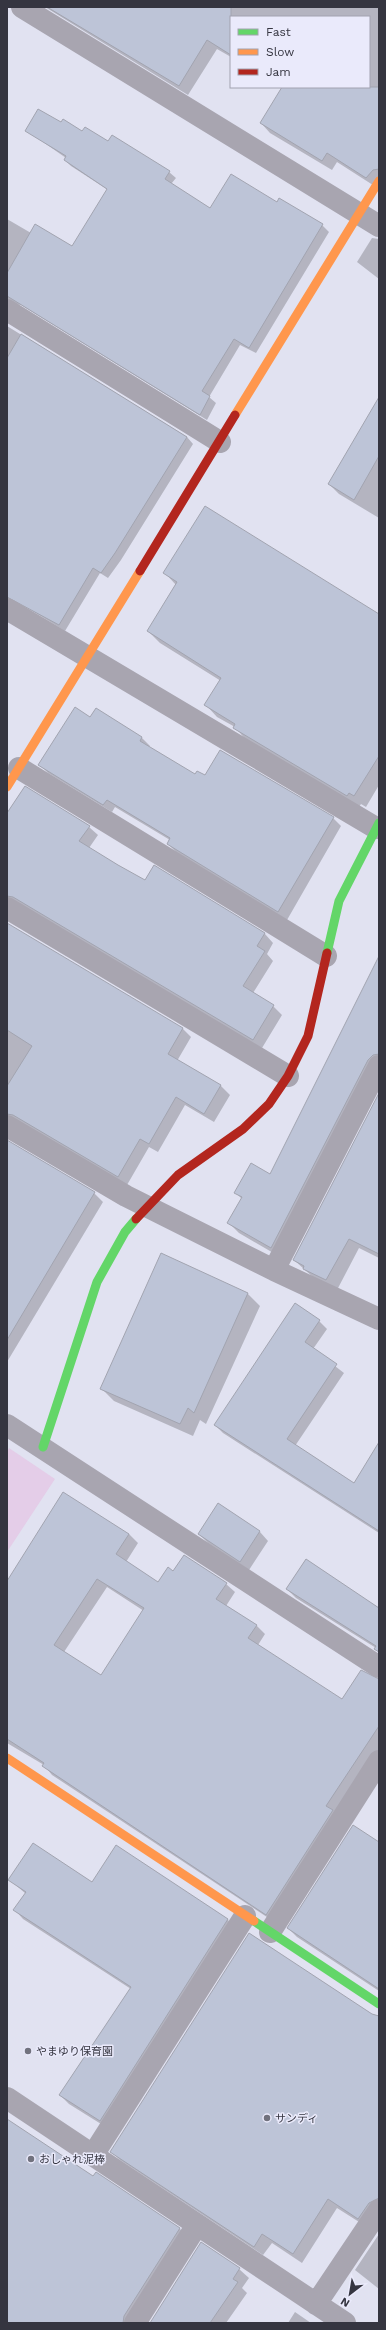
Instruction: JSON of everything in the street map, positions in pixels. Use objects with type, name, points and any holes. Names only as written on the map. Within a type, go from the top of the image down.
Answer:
[{"type":"street","points":[[22,7],[379,226]]},
{"type":"street","points":[[7,787],[88,658],[379,181]]},
{"type":"street","points":[[7,310],[220,442]]},
{"type":"street","points":[[7,609],[88,658],[378,826],[340,901],[308,1036],[288,1076],[269,1104],[243,1129],[178,1176],[147,1206],[125,1232],[97,1282],[43,1447]]},
{"type":"street","points":[[19,768],[326,956]]},
{"type":"street","points":[[7,908],[288,1076]]},
{"type":"street","points":[[274,1270],[379,1066]]},
{"type":"street","points":[[7,1126],[126,1196],[274,1270],[379,1319]]},
{"type":"street","points":[[7,1425],[379,1667]]},
{"type":"street","points":[[7,1758],[379,2004]]},
{"type":"street","points":[[270,1932],[379,1761]]},
{"type":"street","points":[[93,2155],[245,1916]]},
{"type":"street","points":[[7,2098],[345,2323]]},
{"type":"street","points":[[316,2304],[379,2210]]},
{"type":"street","points":[[135,2323],[197,2225]]},
{"type":"shaded area","points":[[9,1448],[55,1479],[7,1552],[7,1452]]},
{"type":"building","points":[[47,7],[231,7],[230,54],[207,40],[179,86]]},
{"type":"building","points":[[379,87],[379,169],[373,170],[366,178],[327,153],[322,161],[260,123],[281,88]]},
{"type":"building","points":[[38,109],[61,122],[63,119],[82,131],[85,127],[108,141],[112,135],[170,171],[165,179],[210,208],[231,174],[277,202],[279,198],[323,224],[249,348],[234,339],[202,391],[210,396],[200,415],[7,296],[7,273],[35,224],[72,246],[107,189],[64,160],[66,156],[25,131]]},
{"type":"building","points":[[21,334],[187,437],[115,553],[101,573],[93,568],[59,625],[7,597],[7,358]]},
{"type":"building","points":[[379,397],[379,456],[354,500],[328,484]]},
{"type":"building","points":[[205,506],[379,614],[379,756],[354,796],[349,793],[347,796],[233,728],[235,724],[204,705],[221,678],[147,631],[177,582],[163,573]]},
{"type":"building","points":[[75,707],[90,717],[96,708],[142,737],[140,741],[195,774],[197,771],[205,775],[220,750],[334,817],[278,912],[167,844],[170,838],[107,800],[103,805],[38,765]]},
{"type":"building","points":[[25,786],[90,826],[79,841],[118,865],[145,880],[154,865],[265,933],[257,946],[265,951],[243,986],[274,1005],[253,1040],[13,897],[7,896],[7,813]]},
{"type":"building","points":[[7,923],[183,1028],[168,1054],[221,1085],[204,1114],[176,1097],[149,1144],[140,1139],[118,1177],[13,1115],[7,1114],[7,1086],[32,1046],[7,1030]]},
{"type":"building","points":[[379,956],[379,1054],[373,1055],[368,1060],[271,1248],[227,1223],[242,1197],[234,1193],[251,1163],[270,1174]]},
{"type":"building","points":[[379,1093],[379,1254],[349,1239],[326,1280],[303,1269],[304,1266],[293,1260]]},
{"type":"building","points":[[7,1140],[95,1192],[7,1340]]},
{"type":"building","points":[[161,1253],[248,1293],[194,1413],[188,1408],[180,1424],[100,1389]]},
{"type":"building","points":[[295,1303],[320,1320],[305,1342],[337,1364],[287,1439],[354,1483],[379,1442],[379,1531],[214,1425]]},
{"type":"building","points":[[63,1492],[129,1534],[116,1554],[158,1582],[168,1567],[173,1571],[184,1555],[227,1583],[216,1599],[257,1625],[248,1638],[342,1699],[361,1670],[379,1679],[379,1726],[326,1806],[333,1810],[266,1915],[42,1766],[44,1763],[7,1739],[7,1581]],"holes":[[[97,1579],[144,1608],[101,1675],[54,1645]]]},
{"type":"building","points":[[218,1503],[260,1531],[240,1562],[198,1534]]},
{"type":"building","points":[[306,1559],[379,1608],[379,1652],[374,1649],[376,1646],[286,1589]]},
{"type":"building","points":[[353,1825],[379,1842],[379,1989],[287,1928]]},
{"type":"building","points":[[33,1843],[92,1882],[116,1845],[228,1919],[100,2121],[59,2095],[131,1987],[13,1910],[26,1892],[8,1880]]},
{"type":"building","points":[[249,1933],[372,2014],[379,2016],[379,2198],[369,2203],[358,2219],[328,2199],[293,2254],[262,2234],[254,2247],[110,2152]]},
{"type":"building","points":[[7,2119],[93,2176],[96,2172],[180,2228],[124,2316],[123,2323],[7,2323]]},
{"type":"building","points":[[201,2242],[240,2268],[233,2279],[238,2282],[210,2323],[150,2323]]},
{"type":"traffic: fast","points":[[327,953],[339,901],[379,823]]},
{"type":"traffic: fast","points":[[43,1447],[97,1282],[125,1232],[136,1219]]},
{"type":"traffic: fast","points":[[254,1921],[379,2004]]},
{"type":"traffic: slow","points":[[235,415],[379,181]]},
{"type":"traffic: slow","points":[[7,787],[140,571]]},
{"type":"traffic: slow","points":[[7,1758],[254,1921]]},
{"type":"traffic: jam","points":[[140,571],[235,415]]},
{"type":"traffic: jam","points":[[136,1219],[178,1175],[243,1129],[269,1104],[288,1076],[308,1036],[327,953]]},
{"type":"place","name":"やまゆり保育園","points":[[28,2051]]},
{"type":"place","name":"サンディ","points":[[267,2118]]},
{"type":"place","name":"おしゃれ泥棒","points":[[31,2159]]}]
